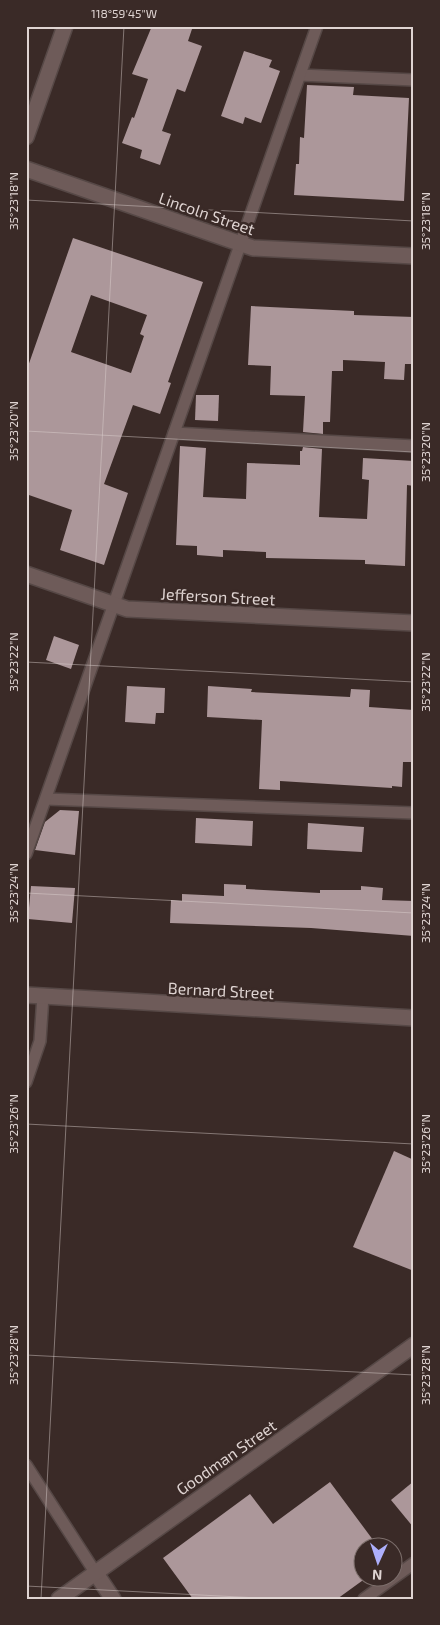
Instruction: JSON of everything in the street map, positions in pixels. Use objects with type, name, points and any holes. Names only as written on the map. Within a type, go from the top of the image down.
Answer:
[{"type":"street","points":[[26,137],[65,26]]},
{"type":"street","name":"Lincoln Street","points":[[26,169],[253,248],[414,256]]},
{"type":"street","name":"Jefferson Street","points":[[26,574],[127,610],[414,623]]},
{"type":"street","name":"Bernard Street","points":[[26,995],[414,1018]]},
{"type":"street","name":"Goodman Street","points":[[59,1599],[414,1345]]},
{"type":"street","points":[[95,1572],[113,1599]]},
{"type":"lane","points":[[26,854],[317,26]]},
{"type":"lane","points":[[300,75],[414,80]]},
{"type":"lane","points":[[174,433],[414,446]]},
{"type":"lane","points":[[46,799],[414,813]]},
{"type":"lane","points":[[27,1080],[40,1041],[43,996]]},
{"type":"lane","points":[[26,1465],[95,1572]]},
{"type":"lane","points":[[364,1599],[414,1563]]},
{"type":"building","points":[[152,26],[193,26],[188,41],[202,46],[185,92],[177,89],[162,131],[171,134],[160,165],[140,158],[142,150],[122,143],[132,117],[134,118],[148,79],[132,74]]},
{"type":"building","points":[[244,51],[272,60],[269,67],[280,71],[261,123],[245,117],[243,124],[221,116]]},
{"type":"building","points":[[307,85],[354,87],[353,95],[409,98],[404,201],[294,195],[296,164],[299,164],[300,137],[304,138]]},
{"type":"building","points":[[73,238],[203,282],[168,382],[171,383],[160,414],[133,405],[104,484],[128,493],[104,565],[60,550],[72,510],[26,494],[26,372]],"holes":[[[91,295],[147,315],[140,334],[144,336],[131,373],[71,352]]]},
{"type":"building","points":[[251,306],[354,311],[354,315],[414,317],[414,364],[405,364],[404,380],[384,379],[385,362],[343,360],[343,371],[332,371],[330,422],[323,422],[323,434],[303,432],[305,396],[270,395],[271,366],[248,365]]},
{"type":"building","points":[[196,395],[219,395],[218,421],[195,420]]},
{"type":"building","points":[[180,446],[206,448],[203,497],[246,499],[247,463],[300,465],[300,451],[302,451],[303,447],[322,449],[319,517],[367,519],[369,480],[362,479],[363,458],[414,461],[414,486],[407,485],[405,566],[365,564],[365,560],[266,558],[266,552],[223,550],[223,557],[197,555],[197,546],[176,545]]},
{"type":"building","points":[[54,636],[79,645],[71,669],[46,660]]},
{"type":"building","points":[[127,686],[165,688],[164,713],[156,713],[155,724],[125,722]]},
{"type":"building","points":[[208,686],[252,689],[251,692],[350,697],[351,689],[370,690],[369,707],[414,710],[414,762],[403,762],[402,787],[280,781],[280,790],[259,789],[262,720],[207,717]]},
{"type":"building","points":[[60,810],[79,811],[75,855],[35,850],[45,822]]},
{"type":"building","points":[[196,818],[253,821],[252,846],[195,843]]},
{"type":"building","points":[[308,823],[364,827],[362,852],[307,849]]},
{"type":"building","points":[[224,884],[246,885],[246,889],[320,893],[320,890],[361,890],[361,886],[383,888],[382,900],[414,901],[414,936],[311,928],[170,923],[171,900],[182,901],[182,894],[224,896]]},
{"type":"building","points":[[31,886],[75,888],[72,923],[28,919]]},
{"type":"building","points":[[394,1151],[414,1160],[414,1271],[353,1247]]},
{"type":"building","points":[[414,1481],[414,1528],[391,1500]]},
{"type":"building","points":[[330,1482],[372,1538],[352,1538],[352,1588],[337,1599],[193,1599],[163,1558],[250,1494],[273,1524]]}]
